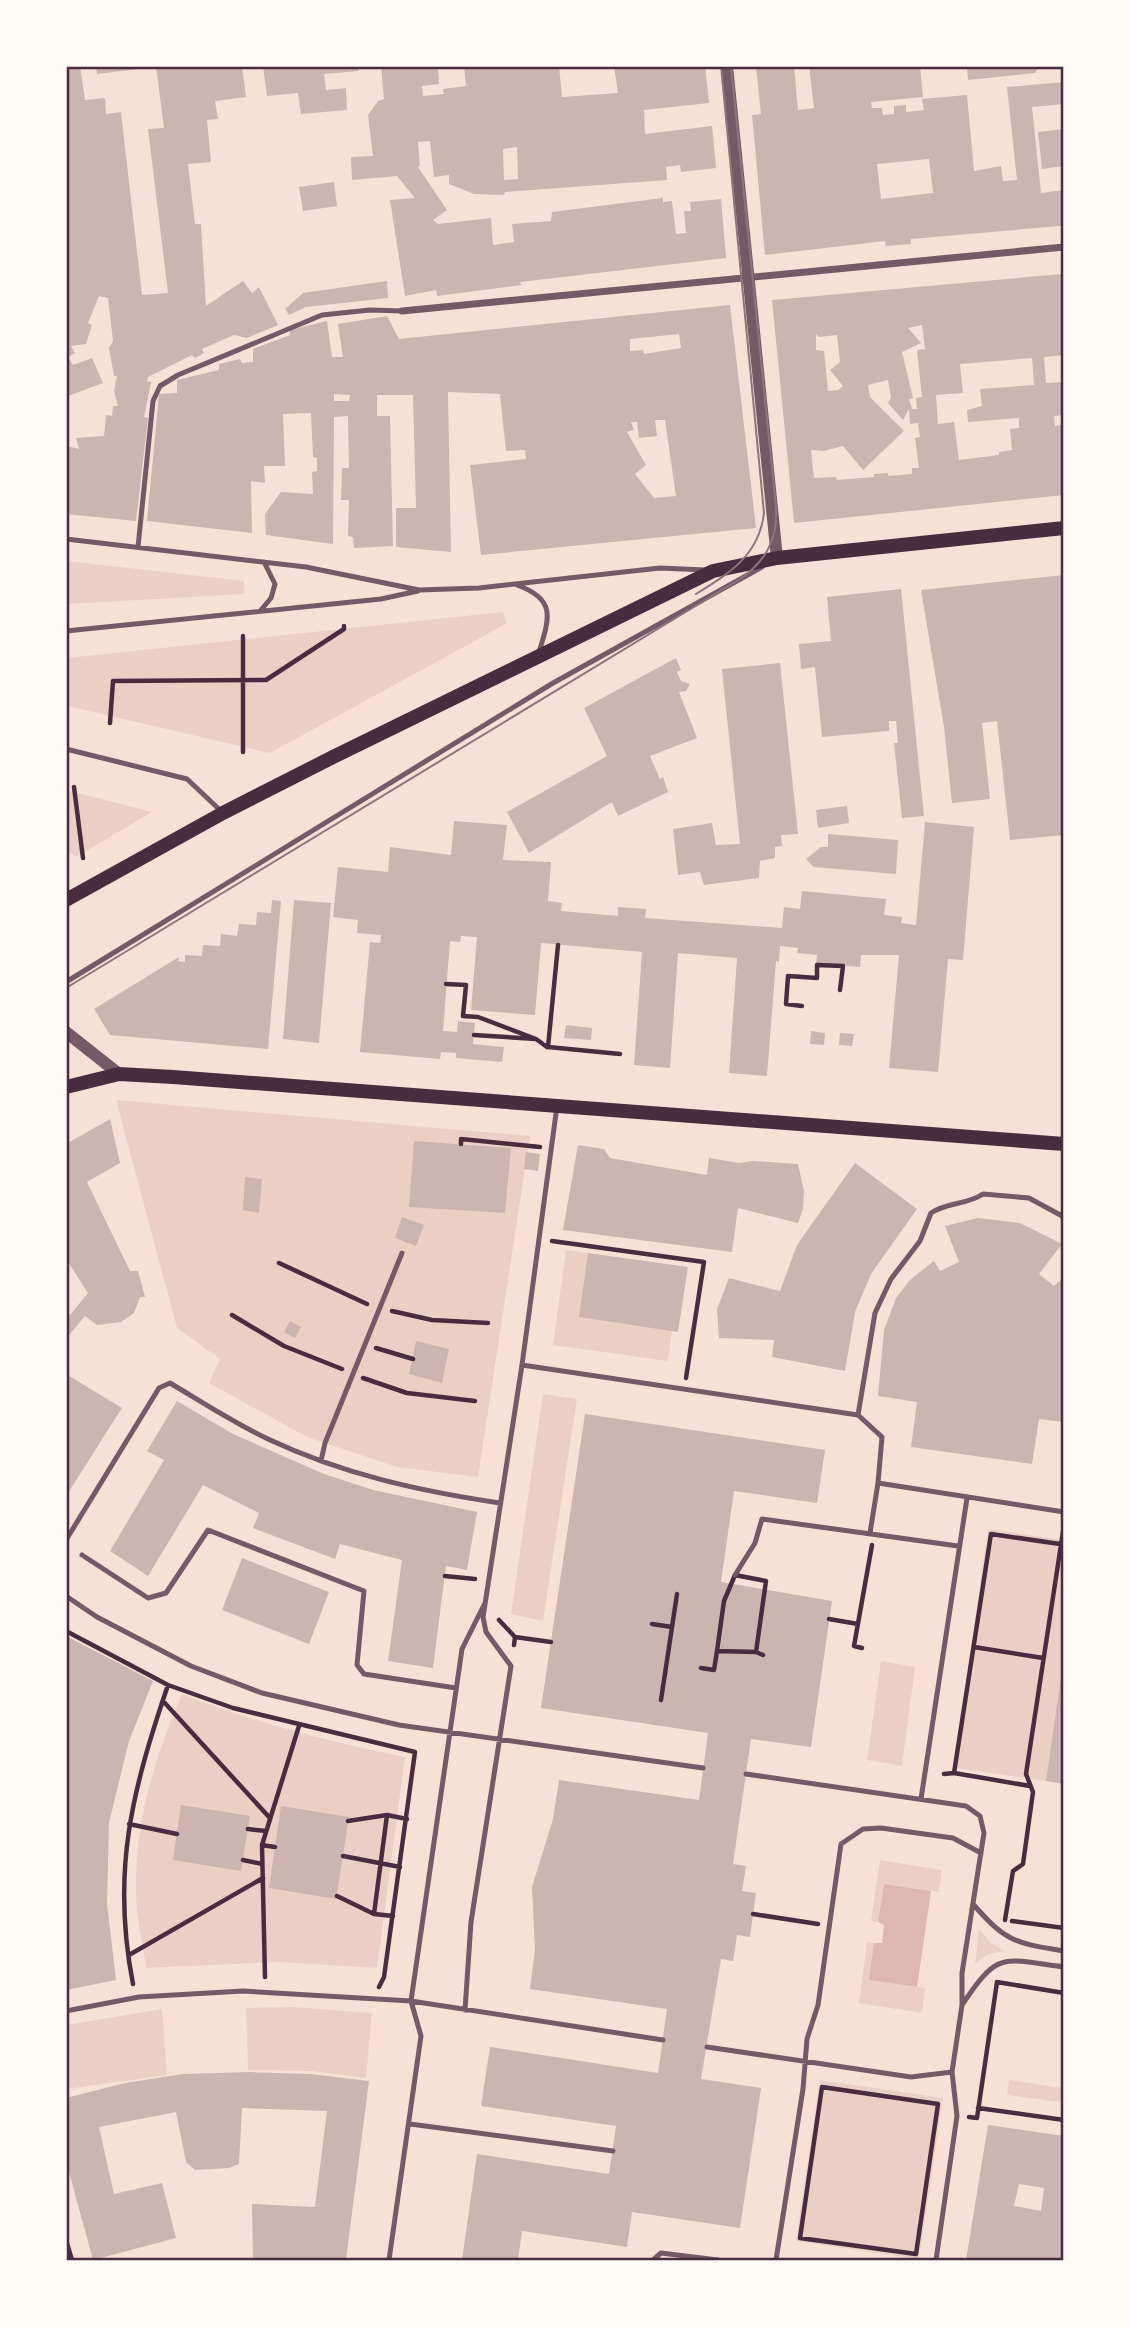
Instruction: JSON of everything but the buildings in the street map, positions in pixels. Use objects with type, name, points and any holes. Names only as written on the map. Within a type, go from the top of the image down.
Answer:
[{"type":"main road","points":[[68,896],[223,813],[538,655],[713,571],[777,558],[1063,528]]},
{"type":"main road","points":[[66,1087],[119,1074],[1063,1144]]},
{"type":"street","points":[[727,66],[777,558]]},
{"type":"street","points":[[402,311],[1060,248]]},
{"type":"street","points":[[66,1032],[119,1074]]},
{"type":"lane","points":[[138,547],[153,401],[160,386],[178,374],[311,318],[342,312],[402,311]]},
{"type":"lane","points":[[66,539],[328,570],[419,590]]},
{"type":"lane","points":[[66,982],[553,683],[777,558]]},
{"type":"lane","points":[[261,610],[271,598],[275,584],[264,562]]},
{"type":"lane","points":[[66,631],[373,600],[419,590],[514,584],[660,568],[713,571]]},
{"type":"lane","points":[[514,584],[539,595],[547,606],[547,622],[538,655]]},
{"type":"lane","points":[[66,749],[187,779],[199,787],[223,813]]},
{"type":"lane","points":[[465,2010],[471,1922],[511,1666],[486,1632],[484,1605],[522,1365],[557,1105]]},
{"type":"lane","points":[[858,1415],[875,1314],[891,1279],[920,1241],[931,1213],[948,1206],[972,1202],[983,1194],[1029,1198],[1063,1217]]},
{"type":"lane","points":[[321,1461],[325,1443],[402,1253]]},
{"type":"lane","points":[[522,1365],[858,1415],[881,1437],[872,1533]]},
{"type":"lane","points":[[66,1540],[159,1388],[170,1383],[267,1438],[321,1461],[415,1489],[500,1503]]},
{"type":"lane","points":[[878,1483],[1063,1512]]},
{"type":"lane","points":[[920,1798],[967,1498]]},
{"type":"lane","points":[[735,1575],[755,1542],[762,1519],[958,1546]]},
{"type":"lane","points":[[82,1555],[148,1598],[166,1593],[208,1530],[364,1591],[357,1665],[364,1674],[456,1688]]},
{"type":"lane","points":[[66,1596],[97,1616],[191,1666],[262,1693],[399,1725],[703,1768]]},
{"type":"lane","points":[[389,2260],[421,2036],[411,2001],[456,1688],[462,1649],[484,1605]]},
{"type":"lane","points":[[746,1774],[920,1798],[974,1810],[984,1825],[962,1973],[962,2005],[952,2073],[957,2116],[936,2260]]},
{"type":"lane","points":[[776,2260],[803,2090],[809,2028],[818,2005],[841,1844],[863,1829],[881,1828],[963,1840],[981,1853]]},
{"type":"lane","points":[[973,1904],[1003,1934],[1023,1945],[1063,1951]]},
{"type":"lane","points":[[962,2005],[981,1976],[996,1964],[1018,1961],[1063,1967]]},
{"type":"lane","points":[[66,2011],[139,1997],[243,1991],[411,2001],[663,2040]]},
{"type":"lane","points":[[707,2046],[911,2077],[952,2073]]},
{"type":"lane","points":[[410,2124],[612,2151]]},
{"type":"lane","points":[[653,2260],[661,2253],[718,2260]]},
{"type":"path","points":[[110,723],[113,681],[265,680],[344,629],[344,626]]},
{"type":"path","points":[[243,636],[243,752]]},
{"type":"path","points":[[74,787],[83,858]]},
{"type":"path","points":[[548,1047],[558,945]]},
{"type":"path","points":[[802,1006],[786,1004],[788,976],[817,978],[817,965],[843,966],[840,990]]},
{"type":"path","points":[[446,984],[473,985]]},
{"type":"path","points":[[466,985],[463,1016],[478,1017],[536,1039],[548,1047],[620,1054]]},
{"type":"path","points":[[474,1035],[536,1039]]},
{"type":"path","points":[[462,1129],[461,1142],[551,1148]]},
{"type":"path","points":[[539,1239],[704,1262],[685,1389]]},
{"type":"path","points":[[365,1345],[413,1359]]},
{"type":"path","points":[[1003,1934],[1013,1871],[1023,1864],[1033,1792],[1026,1774],[1063,1525]]},
{"type":"path","points":[[862,1648],[854,1646],[872,1533]]},
{"type":"path","points":[[954,1773],[991,1534],[1060,1544]]},
{"type":"path","points":[[701,1668],[714,1670],[724,1601],[735,1575],[766,1581],[756,1652]]},
{"type":"path","points":[[445,1576],[488,1581]]},
{"type":"path","points":[[662,1700],[677,1594]]},
{"type":"path","points":[[829,1619],[858,1624]]},
{"type":"path","points":[[652,1624],[672,1627]]},
{"type":"path","points":[[66,1631],[168,1685],[299,1726],[415,1752],[384,1977],[379,1987],[366,1986]]},
{"type":"path","points":[[511,1666],[515,1637],[551,1642]]},
{"type":"path","points":[[974,1647],[1043,1658]]},
{"type":"path","points":[[717,1651],[756,1652],[763,1655]]},
{"type":"path","points":[[146,1984],[133,1984],[123,1862],[137,1779],[168,1685]]},
{"type":"path","points":[[163,1701],[270,1818]]},
{"type":"path","points":[[265,1977],[262,1845],[299,1726]]},
{"type":"path","points":[[944,1774],[954,1773],[1030,1786]]},
{"type":"path","points":[[348,1821],[387,1815],[407,1819]]},
{"type":"path","points":[[374,1914],[387,1815]]},
{"type":"path","points":[[129,1824],[177,1834]]},
{"type":"path","points":[[248,1829],[266,1831]]},
{"type":"path","points":[[262,1845],[275,1847]]},
{"type":"path","points":[[343,1856],[400,1867]]},
{"type":"path","points":[[243,1860],[262,1864]]},
{"type":"path","points":[[129,1955],[263,1878]]},
{"type":"path","points":[[337,1896],[374,1914],[393,1916]]},
{"type":"path","points":[[753,1914],[803,1922]]},
{"type":"path","points":[[1005,1920],[1063,1928]]},
{"type":"path","points":[[252,1978],[278,1978]]},
{"type":"path","points":[[937,2111],[977,2118],[997,1982],[1063,1993]]},
{"type":"path","points":[[822,2087],[938,2104],[937,2111],[916,2254],[800,2238],[822,2087]]},
{"type":"path","points":[[978,2108],[1063,2120]]},
{"type":"path","points":[[66,2239],[72,2260]]},
{"type":"shaded area","points":[[67,561],[244,581],[244,594],[67,604]]},
{"type":"shaded area","points":[[503,612],[506,623],[502,626],[270,753],[67,706],[67,658]]},
{"type":"shaded area","points":[[66,790],[152,812],[76,857],[67,850]]},
{"type":"shaded area","points":[[116,1100],[530,1136],[478,1477],[397,1467],[307,1437],[209,1383],[220,1359],[177,1328]]},
{"type":"shaded area","points":[[566,1250],[588,1253],[580,1317],[672,1330],[668,1361],[553,1345]]},
{"type":"shaded area","points":[[543,1394],[577,1399],[543,1621],[511,1614]]},
{"type":"shaded area","points":[[988,1529],[1063,1540],[1063,1657],[1046,1781],[954,1768]]},
{"type":"shaded area","points":[[881,1661],[915,1667],[902,1766],[867,1760]]},
{"type":"shaded area","points":[[182,1694],[292,1730],[405,1757],[377,1968],[278,1962],[146,1968],[136,1902],[139,1840],[148,1790]]},
{"type":"shaded area","points":[[880,1860],[942,1870],[939,1892],[884,1884],[878,1922],[871,1921]]},
{"type":"shaded area","points":[[884,1884],[931,1891],[917,1987],[869,1980],[874,1943],[882,1943],[884,1925],[878,1922]]},
{"type":"shaded area","points":[[979,1929],[991,1943],[1005,1951],[989,1954],[975,1964]]},
{"type":"shaded area","points":[[867,1942],[874,1943],[870,1980],[925,1988],[922,2013],[859,2003]]},
{"type":"shaded area","points":[[293,2007],[372,2013],[366,2078],[311,2071],[248,2070],[246,2008]]},
{"type":"shaded area","points":[[162,2009],[167,2075],[67,2089],[67,2025]]},
{"type":"shaded area","points":[[820,2080],[943,2098],[919,2259],[796,2241]]},
{"type":"shaded area","points":[[1009,2080],[1062,2088],[1060,2102],[1007,2095]]},
{"type":"tram line","points":[[696,594],[731,570],[749,552],[761,528],[764,513],[721,66]]},
{"type":"tram line","points":[[66,988],[740,579],[763,557],[775,529],[776,507],[731,66]]}]
